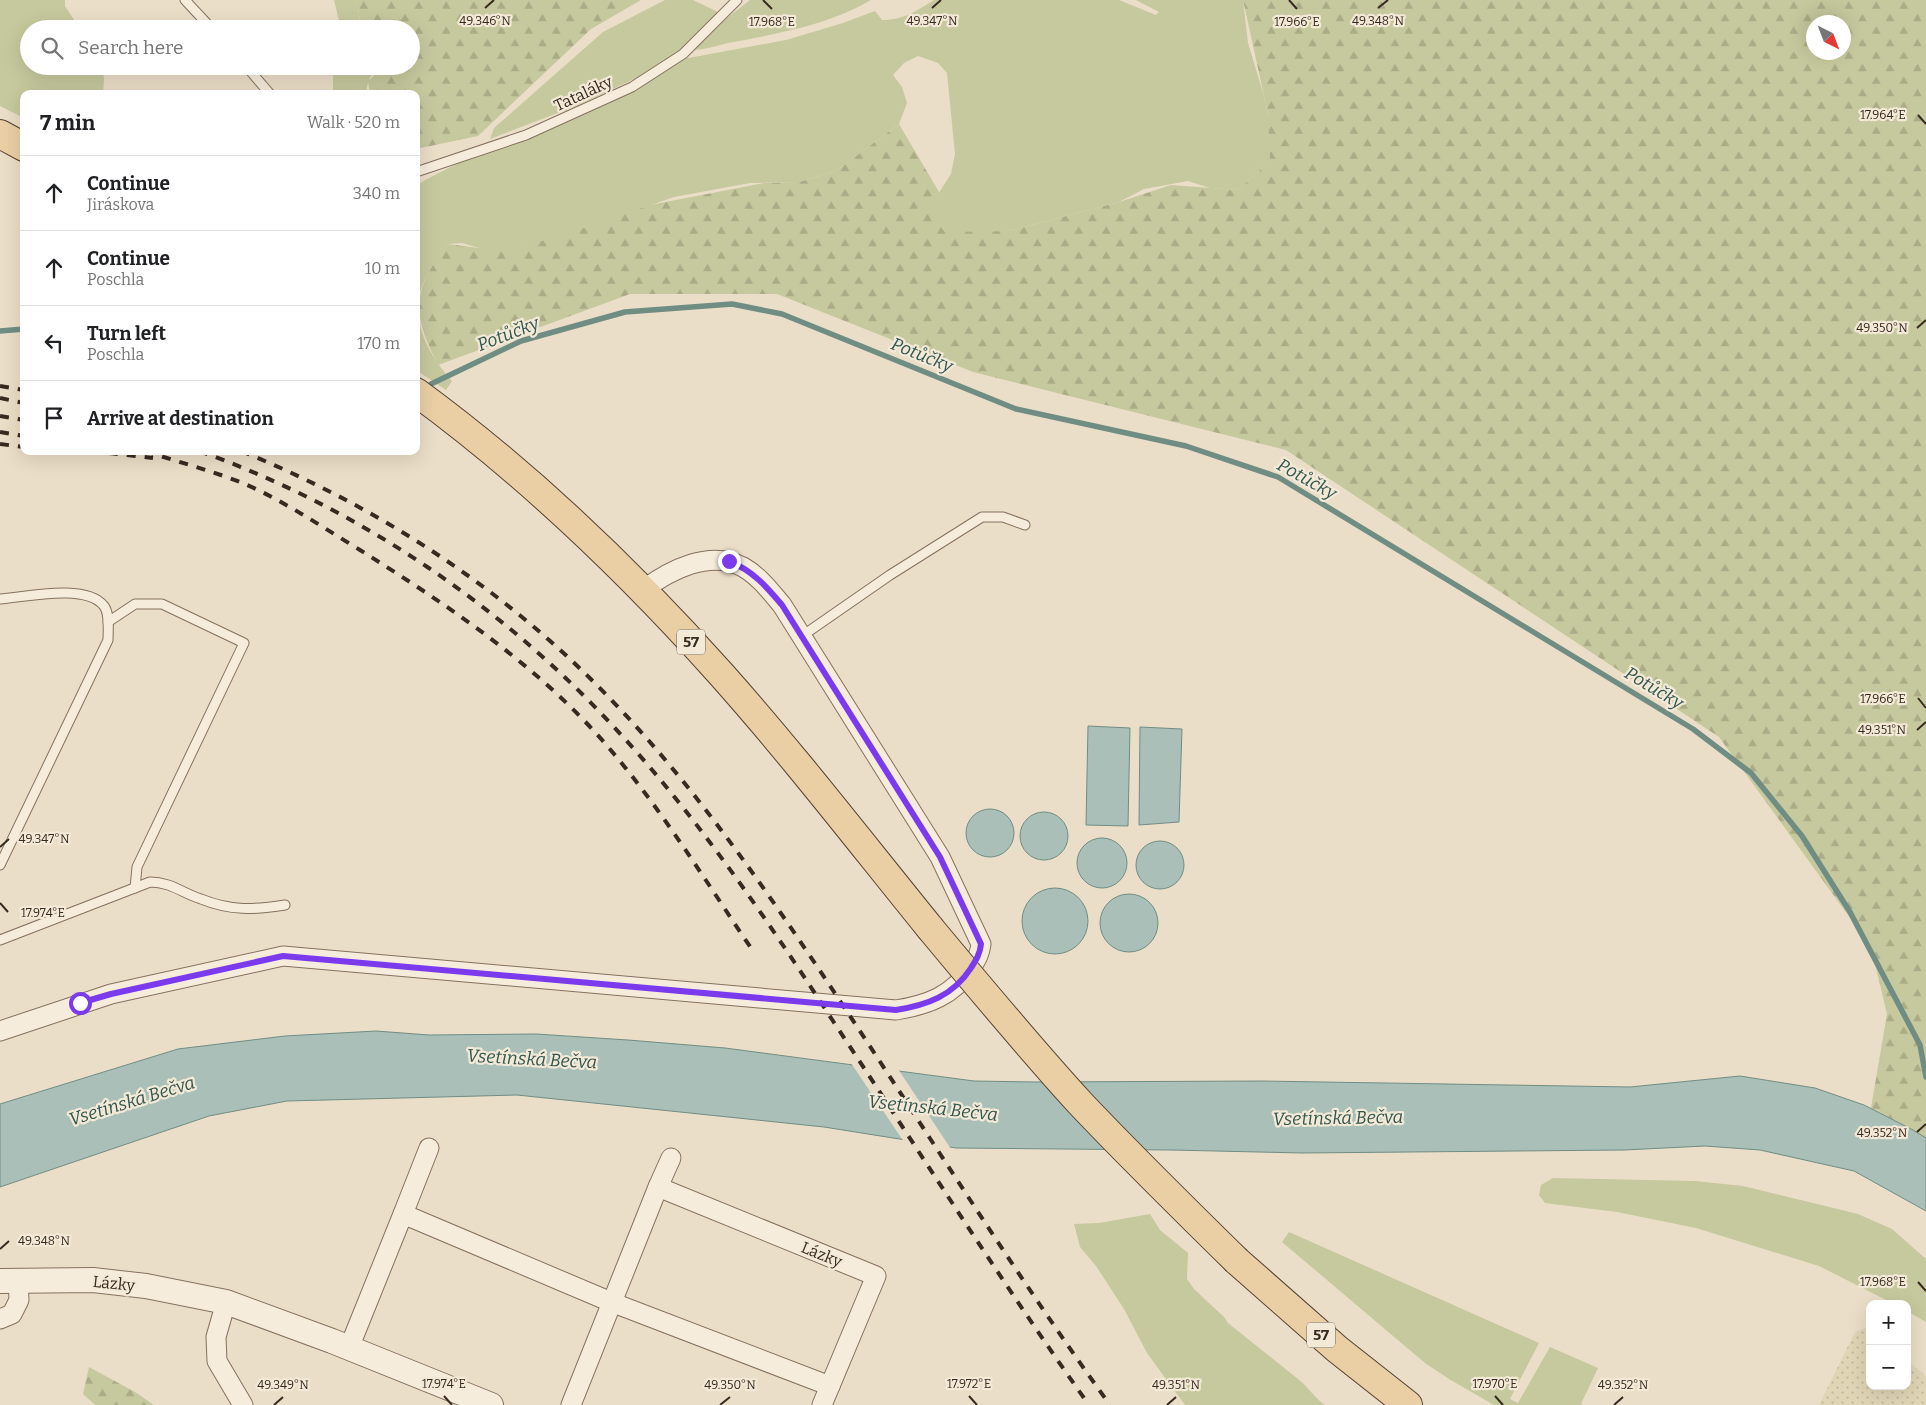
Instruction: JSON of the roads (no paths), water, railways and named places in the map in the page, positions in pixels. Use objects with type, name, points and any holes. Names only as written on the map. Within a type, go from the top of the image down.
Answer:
[{"type":"main road","points":[[0,134],[20,145]]},
{"type":"main road","name":"57","points":[[420,395],[504,462],[580,528],[643,590],[728,682],[1009,1022],[1080,1102],[1146,1171],[1237,1261],[1337,1350],[1408,1405]]},
{"type":"street","points":[[0,1031],[111,994],[283,956],[896,1010],[930,1002],[947,994],[965,978],[980,954],[981,944],[944,865],[782,605],[763,583],[745,568],[729,561],[710,561],[689,565],[663,576],[643,590]]},
{"type":"street","points":[[349,1348],[428,1148]]},
{"type":"street","points":[[571,1405],[611,1302],[671,1158]]},
{"type":"street","name":"Lázky","points":[[658,1187],[876,1276],[822,1405]]},
{"type":"street","points":[[403,1214],[611,1302],[830,1386]]},
{"type":"street","name":"Lázky","points":[[9,1281],[93,1280],[146,1286],[226,1302],[349,1348],[491,1405]]},
{"type":"street","points":[[0,1319],[12,1314],[19,1300],[9,1281]]},
{"type":"street","points":[[226,1302],[216,1337],[216,1361],[243,1405]]},
{"type":"lane","points":[[185,0],[204,20]]},
{"type":"lane","name":"Tataláky","points":[[420,171],[526,136],[632,87],[684,54],[737,0]]},
{"type":"lane","points":[[254,75],[267,90]]},
{"type":"lane","points":[[802,636],[982,516],[1002,517],[1025,526]]},
{"type":"lane","points":[[0,599],[73,592],[93,596],[105,607],[108,622],[108,640],[0,866]]},
{"type":"lane","points":[[108,622],[135,604],[162,604],[244,643],[137,867],[135,888]]},
{"type":"lane","points":[[0,940],[150,882],[162,882],[200,899],[234,909],[256,910],[285,905]]},
{"type":"water","points":[[1088,726],[1130,728],[1128,826],[1086,825]]},
{"type":"water","points":[[1140,727],[1182,729],[1179,822],[1139,825]]},
{"type":"water","points":[[990,809],[999,811],[1007,816],[1012,824],[1014,833],[1012,842],[1007,850],[999,855],[990,857],[981,855],[973,850],[968,842],[966,833],[968,824],[973,816],[981,811]]},
{"type":"water","points":[[1039,812],[1049,812],[1061,819],[1068,831],[1068,841],[1061,853],[1049,860],[1039,860],[1031,856],[1024,849],[1020,841],[1020,831],[1024,823],[1031,816]]},
{"type":"water","points":[[1097,838],[1107,838],[1120,845],[1127,858],[1127,868],[1120,881],[1107,888],[1097,888],[1088,884],[1081,877],[1077,868],[1077,858],[1081,849],[1088,842]]},
{"type":"water","points":[[1160,841],[1169,843],[1177,848],[1182,856],[1184,865],[1182,874],[1177,882],[1169,887],[1160,889],[1151,887],[1143,882],[1138,874],[1136,865],[1138,856],[1143,848],[1151,843]]},
{"type":"water","points":[[1055,888],[1068,891],[1078,898],[1085,908],[1088,921],[1085,934],[1078,944],[1068,951],[1055,954],[1042,951],[1032,944],[1025,934],[1022,921],[1025,908],[1032,898],[1042,891]]},
{"type":"water","points":[[1129,894],[1140,896],[1153,907],[1158,923],[1156,934],[1145,947],[1129,952],[1118,950],[1105,939],[1100,923],[1102,912],[1113,899]]},
{"type":"water","name":"Vsetínská Bečva","points":[[376,1031],[429,1035],[536,1034],[725,1048],[974,1081],[1261,1081],[1630,1087],[1740,1076],[1815,1088],[1864,1105],[1926,1138],[1926,1211],[1854,1171],[1760,1150],[1705,1146],[1624,1150],[1302,1153],[956,1148],[824,1127],[517,1095],[287,1101],[209,1116],[0,1187],[0,1104],[178,1049],[285,1036]]},
{"type":"waterway","name":"Potůčky","points":[[431,384],[521,341],[625,312],[732,304],[782,314],[1016,409],[1186,446],[1278,477],[1693,729],[1751,773],[1802,836],[1850,912],[1920,1045],[1926,1077]]},
{"type":"waterway","name":"Potůčky","points":[[0,331],[20,329]]},
{"type":"railway","points":[[0,386],[20,389]]},
{"type":"railway","points":[[0,398],[20,402]]},
{"type":"railway","points":[[0,416],[20,419]]},
{"type":"railway","points":[[0,432],[20,435]]},
{"type":"railway","points":[[0,444],[20,446]]},
{"type":"railway","points":[[126,455],[153,458]]},
{"type":"railway","points":[[158,455],[233,479],[289,507],[427,593],[523,665],[554,691],[609,748],[683,846],[751,948]]},
{"type":"railway","points":[[209,455],[314,500],[369,530],[423,564],[474,600],[523,639],[569,681],[613,726],[644,760],[702,832],[756,906],[808,982],[991,1262],[1089,1405]]},
{"type":"railway","points":[[250,455],[283,469],[364,510],[441,557],[478,583],[549,640],[592,680],[632,722],[708,812],[777,907],[1007,1256],[1110,1405]]}]
